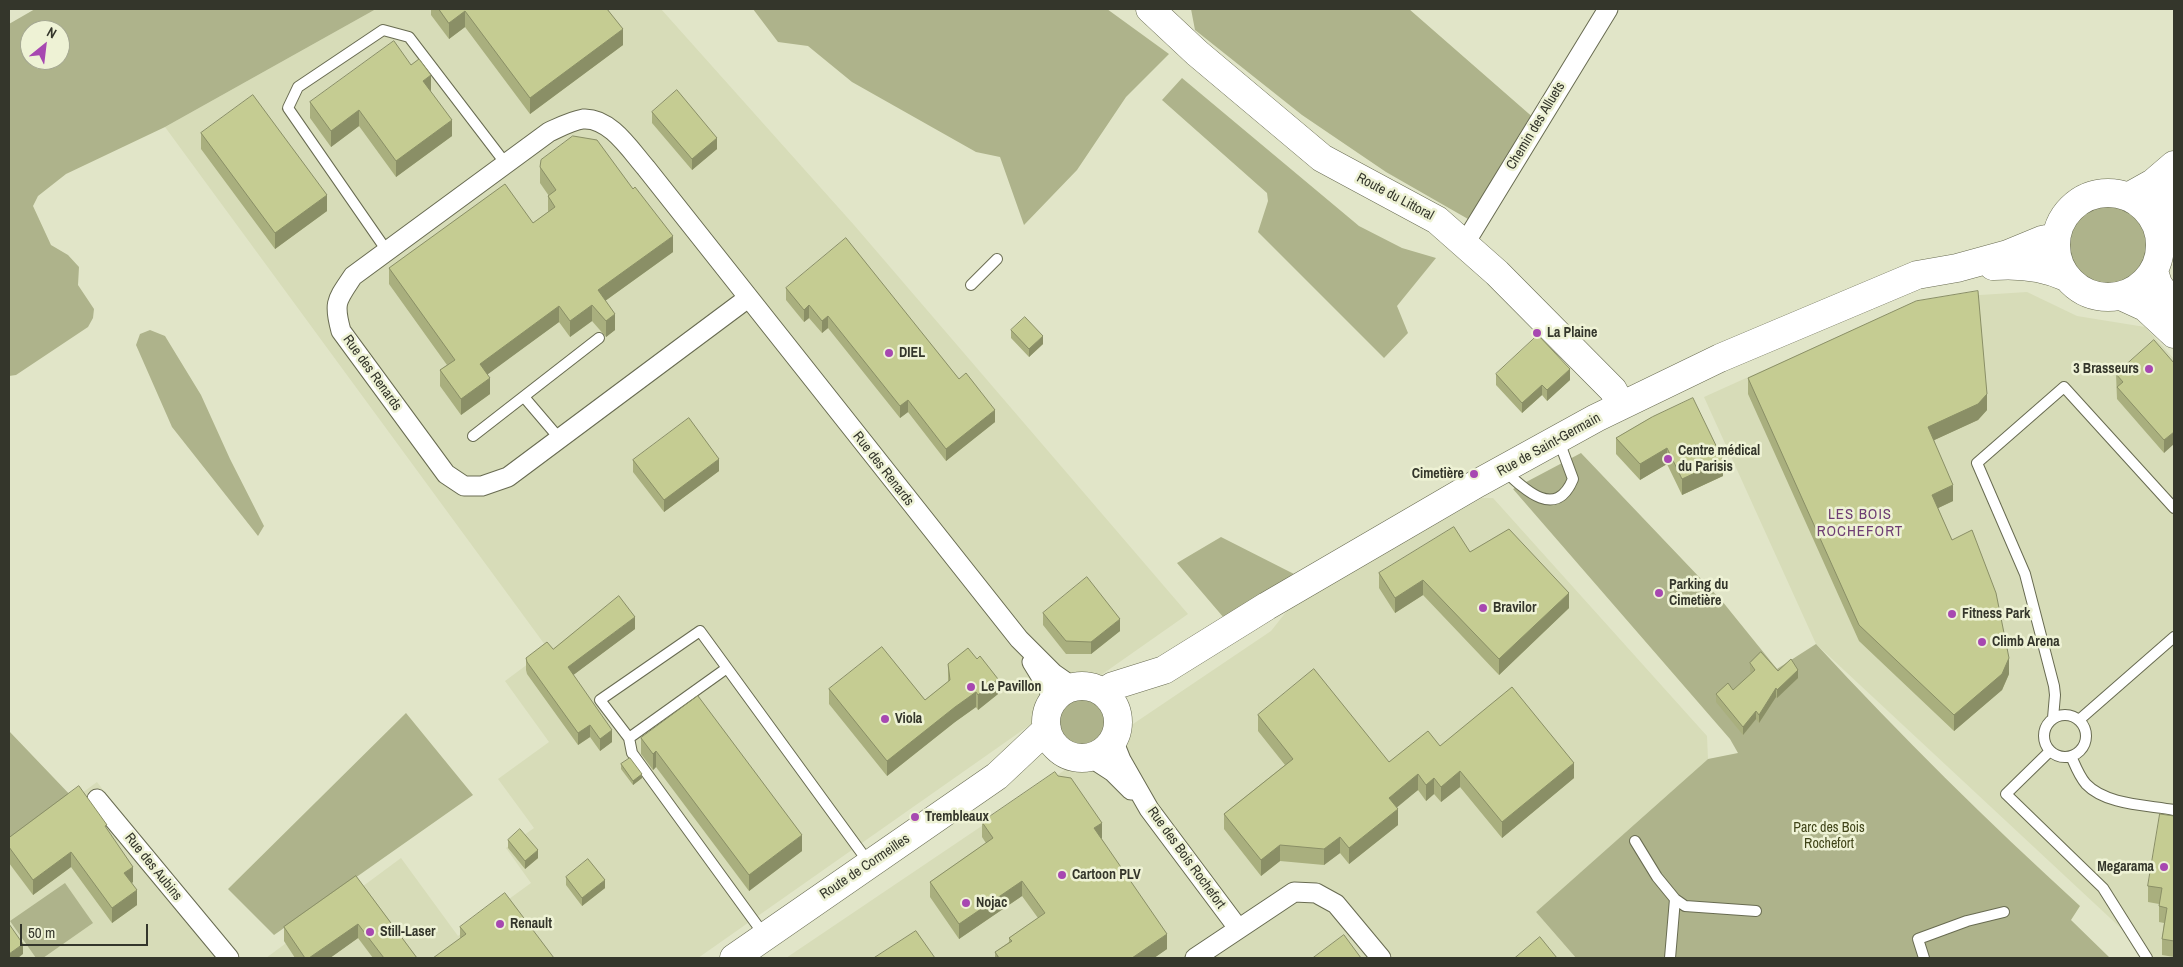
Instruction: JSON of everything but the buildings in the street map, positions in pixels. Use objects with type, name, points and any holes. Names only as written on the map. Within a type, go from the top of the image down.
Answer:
[{"type":"main road","name":"Route du Littoral","points":[[1150,9],[1197,53],[1322,158],[1437,220],[1465,243],[1613,390],[1621,405]]},
{"type":"main road","points":[[2128,197],[2152,183],[2174,165]]},
{"type":"main road","points":[[2160,238],[2157,225],[2150,213],[2128,197],[2113,193],[2097,194],[2082,199],[2070,209],[2061,222],[2056,237],[2058,258],[2066,277],[2077,288],[2091,295],[2105,298],[2121,296],[2134,291],[2146,281],[2154,270],[2160,254],[2160,238],[2165,205],[2174,190]]},
{"type":"main road","name":"Rue de Saint-Germain","points":[[1103,692],[1112,686],[1164,670],[1267,606],[1478,483],[1621,405],[1720,358],[1917,276],[1957,268],[2008,254],[2042,240],[2056,237]]},
{"type":"main road","name":"Rue de Saint-Germain","points":[[1957,268],[2014,265],[2051,270],[2066,277]]},
{"type":"main road","points":[[2154,270],[2158,284],[2174,307]]},
{"type":"main road","points":[[2121,296],[2144,307],[2174,334]]},
{"type":"main road","name":"Rue de Saint-Germain","points":[[1115,727],[1135,701],[1164,670]]},
{"type":"main road","points":[[1084,686],[1103,692],[1112,702],[1115,727],[1107,748],[1090,757],[1070,756],[1052,742],[1047,729],[1046,718],[1049,708],[1064,693],[1084,686]]},
{"type":"main road","name":"Route de Cormeilles","points":[[734,958],[998,776],[1047,729]]},
{"type":"main road","name":"Route de Cormeilles","points":[[998,776],[1062,751]]},
{"type":"street","name":"Chemin des Alluets","points":[[1465,243],[1608,9]]},
{"type":"street","name":"Rue des Renards","points":[[748,298],[508,476],[482,486],[464,486],[446,474],[340,331],[335,312],[337,299],[353,276],[549,132],[565,124],[584,119],[602,124],[618,135],[646,168],[1019,639],[1053,673],[1064,693]]},
{"type":"street","name":"Rue des Bois Rochefort","points":[[1115,727],[1121,760],[1149,809],[1238,928]]},
{"type":"street","points":[[1090,757],[1113,772],[1149,809]]},
{"type":"street","name":"Rue des Aubins","points":[[97,799],[229,958]]},
{"type":"street","points":[[1195,958],[1294,892],[1316,894],[1336,904],[1381,958]]},
{"type":"lane","points":[[387,250],[288,108],[298,87],[383,30],[409,37],[506,164]]},
{"type":"lane","points":[[971,285],[997,259]]},
{"type":"lane","points":[[473,436],[599,338]]},
{"type":"lane","points":[[2053,718],[2066,715],[2079,720],[2086,733],[2085,741],[2077,753],[2064,757],[2050,751],[2044,740],[2045,728],[2053,718],[2054,686],[2025,574],[1977,463],[2064,387],[2174,508]]},
{"type":"lane","points":[[524,397],[559,438]]},
{"type":"lane","points":[[1504,470],[1526,490],[1541,499],[1555,498],[1564,493],[1573,479],[1558,440]]},
{"type":"lane","points":[[766,936],[632,754],[629,738],[600,700],[700,631],[870,863]]},
{"type":"lane","points":[[2079,720],[2174,637]]},
{"type":"lane","points":[[629,738],[727,668]]},
{"type":"lane","points":[[2050,751],[2006,794],[2103,888],[2147,958]]},
{"type":"lane","points":[[2071,756],[2085,783],[2097,793],[2116,800],[2174,810]]},
{"type":"lane","points":[[1635,841],[1657,877],[1675,899],[1685,906],[1756,911]]},
{"type":"lane","points":[[1670,958],[1675,899]]},
{"type":"lane","points":[[1924,958],[1918,939],[1967,921],[2004,912]]},
{"type":"shaded area","points":[[376,9],[661,9],[854,225],[1188,614],[698,958],[266,958],[401,858],[458,936],[531,883],[506,848],[534,828],[498,779],[549,742],[505,681],[548,649],[165,127]]},
{"type":"shaded area","points":[[2027,292],[2077,316],[2145,327],[2174,359],[2174,958],[2153,958],[1816,644],[1704,397],[1877,319],[1949,297]]},
{"type":"shaded area","points":[[1482,498],[1493,498],[1707,736],[1708,759],[1536,912],[1576,958],[786,958],[1271,631],[1290,607]]},
{"type":"shaded area","points":[[97,782],[231,958],[9,958],[9,847]]},
{"type":"green space","points":[[35,9],[376,9],[165,127],[66,174],[38,196],[33,206],[51,245],[68,255],[79,267],[78,285],[94,309],[93,318],[88,327],[16,375],[9,376],[9,24]]},
{"type":"green space","points":[[753,9],[1107,9],[1169,54],[1126,97],[1077,170],[1024,225],[1000,157],[976,152],[852,82],[808,46],[778,42]]},
{"type":"green space","points":[[1191,9],[1409,9],[1536,120],[1468,219],[1386,172],[1302,115],[1195,30]]},
{"type":"green space","points":[[1182,78],[1359,226],[1402,248],[1436,258],[1397,306],[1408,333],[1384,358],[1258,232],[1268,201],[1267,193],[1162,100]]},
{"type":"green space","points":[[2107,205],[2122,208],[2135,217],[2144,230],[2147,245],[2144,260],[2135,273],[2122,282],[2107,285],[2092,282],[2079,273],[2070,260],[2067,245],[2070,230],[2079,217],[2092,208]]},
{"type":"green space","points":[[150,330],[165,336],[201,395],[230,459],[264,526],[258,536],[172,427],[136,345],[140,334]]},
{"type":"green space","name":"Parc des Bois Rochefort","points":[[1581,453],[1722,601],[1777,669],[1816,644],[1945,778],[2080,906],[2071,920],[2110,958],[1576,958],[1536,912],[1708,759],[1738,753],[1730,739],[1513,489]]},
{"type":"green space","points":[[1221,537],[1294,574],[1224,618],[1177,563]]},
{"type":"green space","points":[[1077,697],[1087,697],[1100,704],[1107,717],[1107,727],[1100,740],[1087,747],[1077,747],[1068,743],[1061,736],[1057,727],[1057,717],[1061,708],[1068,701]]},
{"type":"green space","points":[[406,713],[473,795],[274,935],[228,889]]},
{"type":"green space","points":[[9,731],[74,799],[9,847]]},
{"type":"green space","points":[[65,883],[93,923],[43,958],[36,958],[10,921]]},
{"type":"place","name":"La Plaine","points":[[1537,333]]},
{"type":"place","name":"DIEL","points":[[889,353]]},
{"type":"place","name":"3 Brasseurs","points":[[2149,369]]},
{"type":"place","name":"Centre médical du Parisis","points":[[1668,459]]},
{"type":"place","name":"Cimetière","points":[[1474,474]]},
{"type":"place","name":"Parking du Cimetière","points":[[1659,593]]},
{"type":"place","name":"Bravilor","points":[[1483,608]]},
{"type":"place","name":"Fitness Park","points":[[1952,614]]},
{"type":"place","name":"Climb Arena","points":[[1982,642]]},
{"type":"place","name":"Le Pavillon","points":[[971,687]]},
{"type":"place","name":"Viola","points":[[885,719]]},
{"type":"place","name":"Trembleaux","points":[[915,817]]},
{"type":"place","name":"Megarama","points":[[2164,867]]},
{"type":"place","name":"Cartoon PLV","points":[[1062,875]]},
{"type":"place","name":"Nojac","points":[[966,903]]},
{"type":"place","name":"Renault","points":[[500,924]]},
{"type":"place","name":"Still-Laser","points":[[370,932]]},
{"type":"district","name":"LES BOIS ROCHEFORT","points":[[1860,524]]}]
